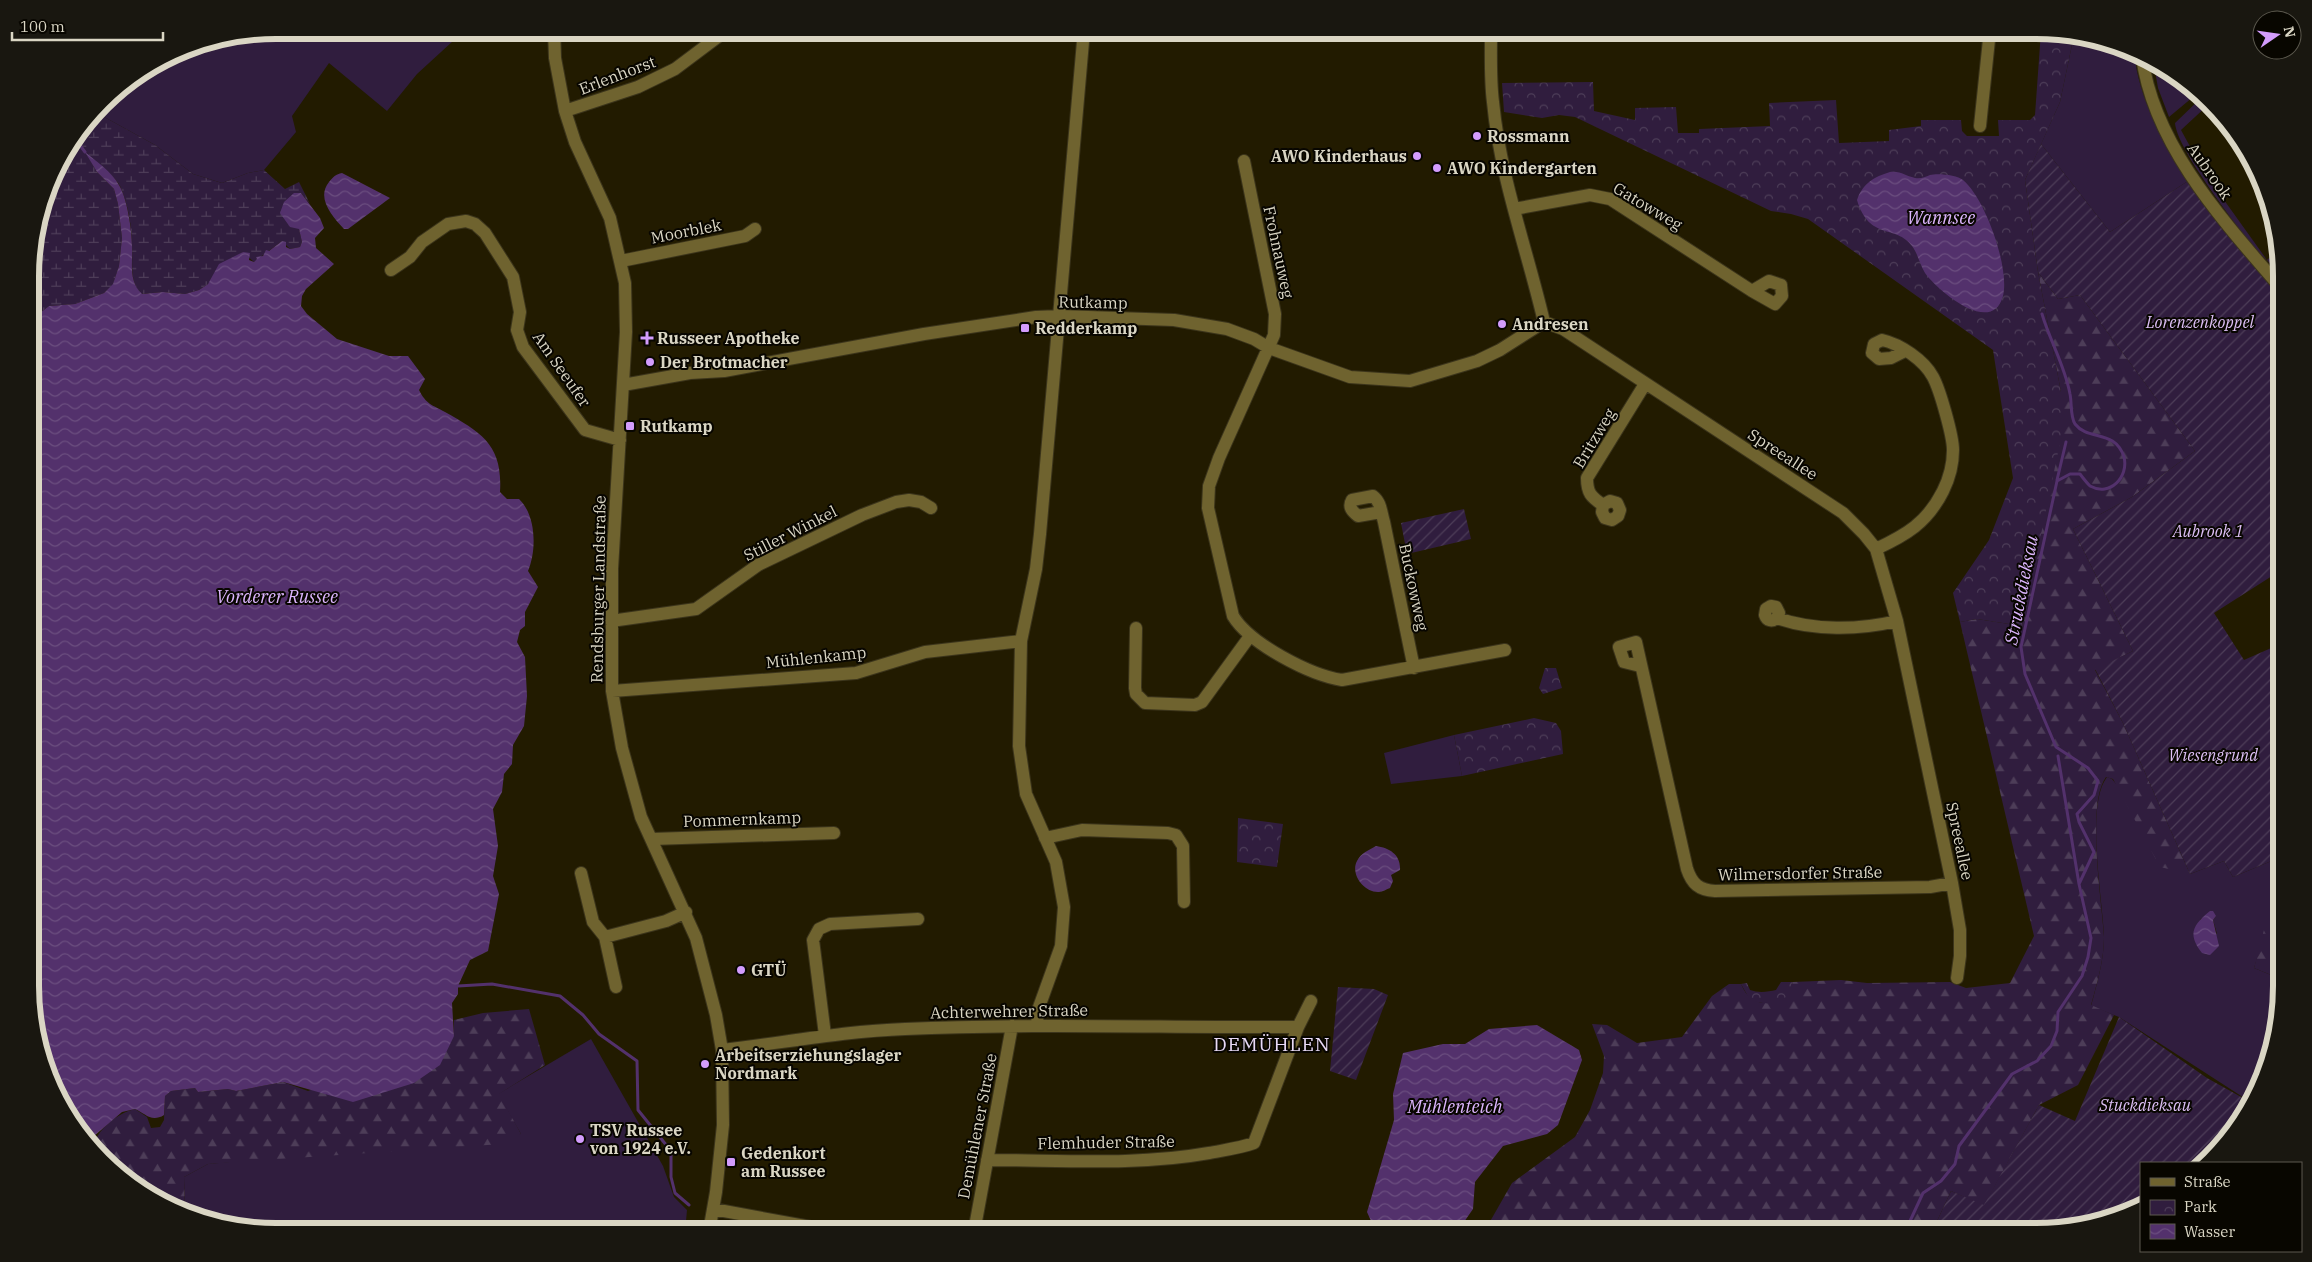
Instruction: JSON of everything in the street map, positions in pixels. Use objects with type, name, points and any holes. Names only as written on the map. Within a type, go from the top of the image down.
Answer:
[{"type":"street","name":"Rendsburger Landstraße","points":[[554,39],[555,58],[565,111],[575,142],[610,218],[621,260],[626,304],[610,621],[612,691],[622,748],[641,817],[686,912],[696,938],[709,985],[722,1050],[723,1125],[720,1161],[710,1223]]},
{"type":"street","name":"Erlenhorst","points":[[565,111],[629,90],[668,72],[714,39]]},
{"type":"street","points":[[1037,1026],[1038,1010],[1061,946],[1064,927],[1062,889],[1056,862],[1026,794],[1019,746],[1021,641],[1036,569],[1083,39]]},
{"type":"street","points":[[1491,39],[1492,102],[1514,209],[1544,322]]},
{"type":"street","points":[[1980,126],[1989,39]]},
{"type":"street","name":"Aubrook","points":[[2144,65],[2153,101],[2178,155],[2242,243],[2273,278]]},
{"type":"street","name":"Frohnauweg","points":[[1244,162],[1275,314],[1274,335],[1208,486],[1208,508],[1230,605],[1237,623],[1250,636]]},
{"type":"street","name":"Gatowweg","points":[[1514,209],[1590,195],[1610,199],[1752,291]]},
{"type":"street","name":"Am Seeufer","points":[[391,270],[410,257],[422,242],[448,224],[466,221],[475,224],[485,233],[513,277],[520,312],[517,330],[523,347],[585,430],[620,440]]},
{"type":"street","name":"Moorblek","points":[[621,260],[745,236],[755,229]]},
{"type":"street","name":"Rutkamp","points":[[623,385],[690,374],[724,371],[924,334],[1036,317],[1060,316],[1174,320],[1227,329],[1254,339],[1269,348],[1350,378],[1410,381],[1477,361],[1500,350],[1544,322]]},
{"type":"street","name":"Spreeallee","points":[[1544,322],[1563,329],[1843,513],[1876,549],[1897,621],[1952,883],[1960,930],[1960,956],[1957,978]]},
{"type":"street","points":[[1876,549],[1914,529],[1930,511],[1944,490],[1951,471],[1953,449],[1933,376],[1918,360],[1905,351]]},
{"type":"street","name":"Britzweg","points":[[1603,505],[1591,496],[1587,490],[1587,478],[1645,384]]},
{"type":"street","name":"Stiller Winkel","points":[[610,621],[696,609],[758,565],[862,515],[896,502],[909,500],[921,502],[931,508]]},
{"type":"street","name":"Buckowweg","points":[[1381,512],[1414,668]]},
{"type":"street","points":[[1777,618],[1794,624],[1847,627],[1868,627],[1897,621]]},
{"type":"street","points":[[1136,628],[1135,688],[1136,694],[1145,703],[1194,704],[1202,702],[1250,636],[1317,675],[1353,680],[1505,650]]},
{"type":"street","name":"Mühlenkamp","points":[[612,691],[856,673],[925,652],[1021,641]]},
{"type":"street","name":"Wilmersdorfer Straße","points":[[1640,666],[1648,688],[1686,869],[1690,880],[1699,888],[1715,891],[1816,890],[1930,887],[1952,883]]},
{"type":"street","points":[[1045,838],[1082,830],[1168,833],[1176,835],[1183,846],[1184,902]]},
{"type":"street","name":"Pommernkamp","points":[[652,839],[834,833]]},
{"type":"street","points":[[580,873],[593,922],[604,938],[616,987]]},
{"type":"street","points":[[604,938],[666,921],[686,912]]},
{"type":"street","points":[[825,1035],[813,940],[819,929],[830,924],[918,919]]},
{"type":"street","points":[[1298,1027],[1311,1001]]},
{"type":"street","name":"Achterwehrer Straße","points":[[722,1050],[825,1035],[904,1028],[1012,1026],[1298,1027]]},
{"type":"street","name":"Demühlener Straße","points":[[976,1223],[1012,1026]]},
{"type":"street","name":"Flemhuder Straße","points":[[987,1160],[1128,1161],[1164,1159],[1208,1153],[1254,1142],[1298,1027]]},
{"type":"street","points":[[713,1209],[789,1223]]},
{"type":"green space","points":[[260,39],[455,39],[417,74],[387,111],[329,63],[292,116],[296,132],[264,170],[248,173],[222,183],[193,174],[155,145],[101,115],[131,88],[157,70],[200,51],[229,43]]},
{"type":"green space","points":[[2040,39],[2073,42],[2060,102],[2025,180],[2038,272],[2061,392],[2062,433],[2022,626],[1977,619],[1960,622],[1953,593],[1989,540],[2013,478],[1993,350],[1808,219],[1771,211],[1575,117],[1559,115],[1542,118],[1504,112],[1502,83],[1593,82],[1594,111],[1635,120],[1635,108],[1676,107],[1678,133],[1699,133],[1699,129],[1770,126],[1769,103],[1836,100],[1839,143],[1889,141],[1889,130],[1921,126],[1921,120],[1961,120],[1962,131],[1967,136],[1999,136],[1998,120],[2030,120],[2035,115]]},
{"type":"green space","points":[[2073,42],[2112,51],[2135,61],[2147,104],[2161,135],[2188,181],[2110,232],[2041,144],[2060,102]]},
{"type":"green space","points":[[2155,70],[2192,98],[2169,117],[2158,88]]},
{"type":"green space","points":[[2197,102],[2204,108],[2181,130],[2204,172],[2267,260],[2255,250],[2196,168],[2178,135],[2175,123]]},
{"type":"green space","points":[[101,115],[155,145],[193,174],[222,183],[248,173],[264,170],[285,189],[299,182],[310,204],[301,193],[299,229],[302,242],[300,247],[290,249],[282,241],[254,262],[243,252],[229,261],[208,284],[199,290],[185,294],[163,292],[141,294],[133,278],[132,239],[123,193],[114,178],[87,154],[97,172],[114,189],[118,204],[122,238],[119,266],[113,285],[104,293],[75,304],[49,306],[39,314],[39,260],[47,214],[57,185],[70,157]]},
{"type":"green space","points":[[2041,144],[2110,232],[2188,181],[2273,284],[2273,578],[2272,576],[2214,613],[2244,660],[2273,647],[2273,860],[2233,877],[2224,861],[2190,874],[2123,723],[2095,669],[2133,651],[2073,529],[2132,497],[2195,451],[2080,295],[2058,299],[2038,272],[2025,180]]},
{"type":"green space","points":[[2272,255],[2273,267],[2267,260]]},
{"type":"green space","points":[[2038,272],[2058,299],[2080,295],[2195,451],[2132,497],[2073,529],[2133,651],[2095,670],[2123,723],[2190,874],[2160,867],[2113,779],[2106,777],[2100,790],[2096,830],[2104,946],[2091,1005],[2114,1015],[2078,1085],[2039,1105],[1984,1206],[1951,1191],[1936,1223],[1489,1223],[1512,1183],[1575,1137],[1590,1110],[1603,1073],[1604,1056],[1592,1024],[1607,1025],[1637,1043],[1682,1037],[1712,996],[1729,984],[1741,984],[1753,1000],[1769,1003],[1783,999],[1793,982],[1841,980],[1867,983],[1950,982],[1966,988],[2010,983],[2034,936],[1960,622],[1977,619],[2022,626],[2061,392]]},
{"type":"green space","points":[[1464,509],[1471,539],[1407,554],[1401,523]]},
{"type":"green space","points":[[1545,668],[1556,668],[1562,688],[1543,694],[1539,688]]},
{"type":"green space","points":[[1534,718],[1556,723],[1561,731],[1563,754],[1462,776],[1454,735]]},
{"type":"green space","points":[[1454,735],[1462,776],[1391,784],[1384,753]]},
{"type":"green space","points":[[2107,777],[2112,779],[2190,874],[2224,861],[2233,877],[2273,860],[2273,908],[2254,968],[2273,976],[2273,1002],[2269,1033],[2261,1062],[2245,1099],[2119,1017],[2091,1006],[2100,972],[2104,946],[2097,854],[2097,809],[2101,790]],"holes":[[[2216,916],[2213,920],[2217,934],[2200,919]]]},
{"type":"green space","points":[[1238,818],[1283,824],[1277,867],[1237,862]]},
{"type":"green space","points":[[2273,904],[2273,976],[2254,968],[2270,907]]},
{"type":"green space","points":[[1781,982],[1793,982],[1786,997],[1774,1003],[1750,1000],[1741,984],[1747,983],[1750,990],[1763,992],[1776,990]]},
{"type":"green space","points":[[1338,987],[1374,989],[1388,995],[1356,1080],[1330,1071]]},
{"type":"green space","points":[[529,1009],[545,1065],[499,1094],[521,1134],[502,1144],[208,1164],[184,1177],[185,1205],[157,1192],[131,1174],[96,1140],[103,1129],[115,1118],[135,1109],[147,1117],[151,1128],[160,1127],[164,1120],[165,1096],[171,1091],[195,1088],[198,1092],[228,1089],[236,1091],[283,1082],[308,1091],[454,1036],[454,1020],[483,1013]]},
{"type":"green space","name":"Stuckdieksau","points":[[2119,1017],[2207,1078],[2245,1099],[2224,1131],[2195,1162],[2140,1162],[2140,1199],[2127,1205],[2083,1219],[2052,1223],[1936,1223],[1951,1191],[1984,1205],[2039,1105],[2075,1121]]},
{"type":"green space","name":"TSV Russee von 1924 e.V.","points":[[591,1039],[663,1166],[674,1197],[687,1210],[686,1223],[260,1223],[229,1219],[185,1205],[184,1177],[208,1164],[521,1134],[498,1094]]},
{"type":"water","name":"Vorderer Russee","points":[[85,152],[104,167],[116,180],[122,191],[127,206],[131,232],[133,278],[142,294],[163,292],[185,294],[199,290],[208,284],[219,264],[243,252],[250,253],[249,260],[254,262],[257,259],[256,257],[263,256],[266,250],[269,251],[282,241],[286,242],[286,247],[290,249],[300,247],[302,242],[299,229],[290,227],[280,213],[284,202],[294,193],[301,193],[320,218],[324,228],[315,238],[316,248],[334,264],[306,289],[302,296],[301,306],[307,314],[337,339],[389,356],[408,356],[425,379],[419,390],[424,398],[433,406],[470,427],[488,442],[498,463],[500,492],[507,499],[519,499],[529,514],[534,543],[528,571],[538,587],[525,612],[525,626],[520,630],[517,642],[525,657],[527,696],[524,726],[513,745],[512,764],[504,774],[502,792],[493,809],[498,846],[493,876],[499,894],[488,951],[470,960],[458,986],[458,994],[452,1003],[454,1036],[440,1065],[414,1083],[353,1102],[283,1082],[236,1091],[228,1089],[198,1092],[195,1088],[171,1091],[165,1096],[164,1115],[152,1118],[135,1109],[122,1112],[93,1137],[70,1105],[51,1062],[43,1033],[39,1002],[39,314],[49,306],[75,304],[104,293],[113,284],[119,266],[122,238],[118,204],[114,189],[97,172]]},
{"type":"water","name":"Wannsee","points":[[1890,172],[1898,172],[1917,178],[1933,174],[1952,176],[1963,180],[1971,189],[1980,202],[1994,234],[2003,269],[2003,296],[1997,307],[1988,312],[1977,311],[1952,299],[1931,281],[1925,273],[1914,249],[1906,239],[1875,227],[1868,221],[1862,213],[1857,200],[1859,194],[1870,182]]},
{"type":"water","points":[[342,173],[390,198],[348,229],[344,229],[331,213],[327,207],[324,194],[330,180]]},
{"type":"water","points":[[1376,846],[1386,848],[1394,853],[1400,865],[1400,870],[1391,875],[1393,881],[1390,888],[1379,892],[1364,886],[1355,871],[1359,858]]},
{"type":"water","points":[[2210,911],[2213,911],[2216,916],[2213,920],[2219,946],[2210,955],[2202,953],[2193,935],[2196,925]]},
{"type":"water","name":"Mühlenteich","points":[[1537,1025],[1579,1050],[1582,1060],[1558,1125],[1547,1134],[1503,1146],[1475,1182],[1473,1209],[1463,1223],[1372,1223],[1367,1212],[1394,1120],[1393,1094],[1403,1053],[1443,1044],[1465,1044],[1489,1029]]},
{"type":"waterway","points":[[79,144],[85,152]]},
{"type":"waterway","name":"Struckdieksau","points":[[1910,1223],[1923,1193],[1941,1181],[1955,1164],[1959,1146],[2012,1074],[2037,1061],[2051,1046],[2057,1031],[2058,1012],[2082,976],[2091,938],[2079,884],[2094,852],[2077,814],[2094,795],[2098,781],[2088,768],[2056,747],[2025,674],[2021,647],[2057,481],[2070,474],[2080,474],[2090,486],[2104,489],[2111,487],[2121,478],[2125,464],[2120,448],[2114,442],[2080,429],[2075,424],[2072,417],[2068,384],[2042,314]]},
{"type":"waterway","points":[[2057,480],[2066,442]]},
{"type":"waterway","points":[[2058,756],[2079,884]]},
{"type":"waterway","name":"Struckdieksau","points":[[458,986],[492,984],[560,996],[583,1015],[599,1034],[637,1061],[638,1110],[671,1151],[671,1177],[675,1193],[689,1205]]},
{"type":"place","name":"Rossmann","points":[[1477,136]]},
{"type":"place","name":"AWO Kinderhaus","points":[[1417,156]]},
{"type":"place","name":"AWO Kindergarten","points":[[1437,168]]},
{"type":"place","name":"Andresen","points":[[1502,324]]},
{"type":"place","name":"Redderkamp","points":[[1025,328]]},
{"type":"place","name":"Russeer Apotheke","points":[[647,338]]},
{"type":"place","name":"Der Brotmacher","points":[[650,362]]},
{"type":"place","name":"Rutkamp","points":[[630,426]]},
{"type":"place","name":"GTÜ","points":[[741,970]]},
{"type":"place","name":"Arbeitserziehungslager Nordmark","points":[[705,1064]]},
{"type":"place","name":"TSV Russee von 1924 e.V.","points":[[580,1139]]},
{"type":"place","name":"Gedenkort am Russee","points":[[731,1162]]},
{"type":"district","name":"DEMÜHLEN","points":[[1272,1044]]},
{"type":"park label","name":"Lorenzenkoppel","points":[[2200,322]]},
{"type":"park label","name":"Aubrook 1","points":[[2208,531]]},
{"type":"park label","name":"Wiesengrund","points":[[2213,755]]}]
